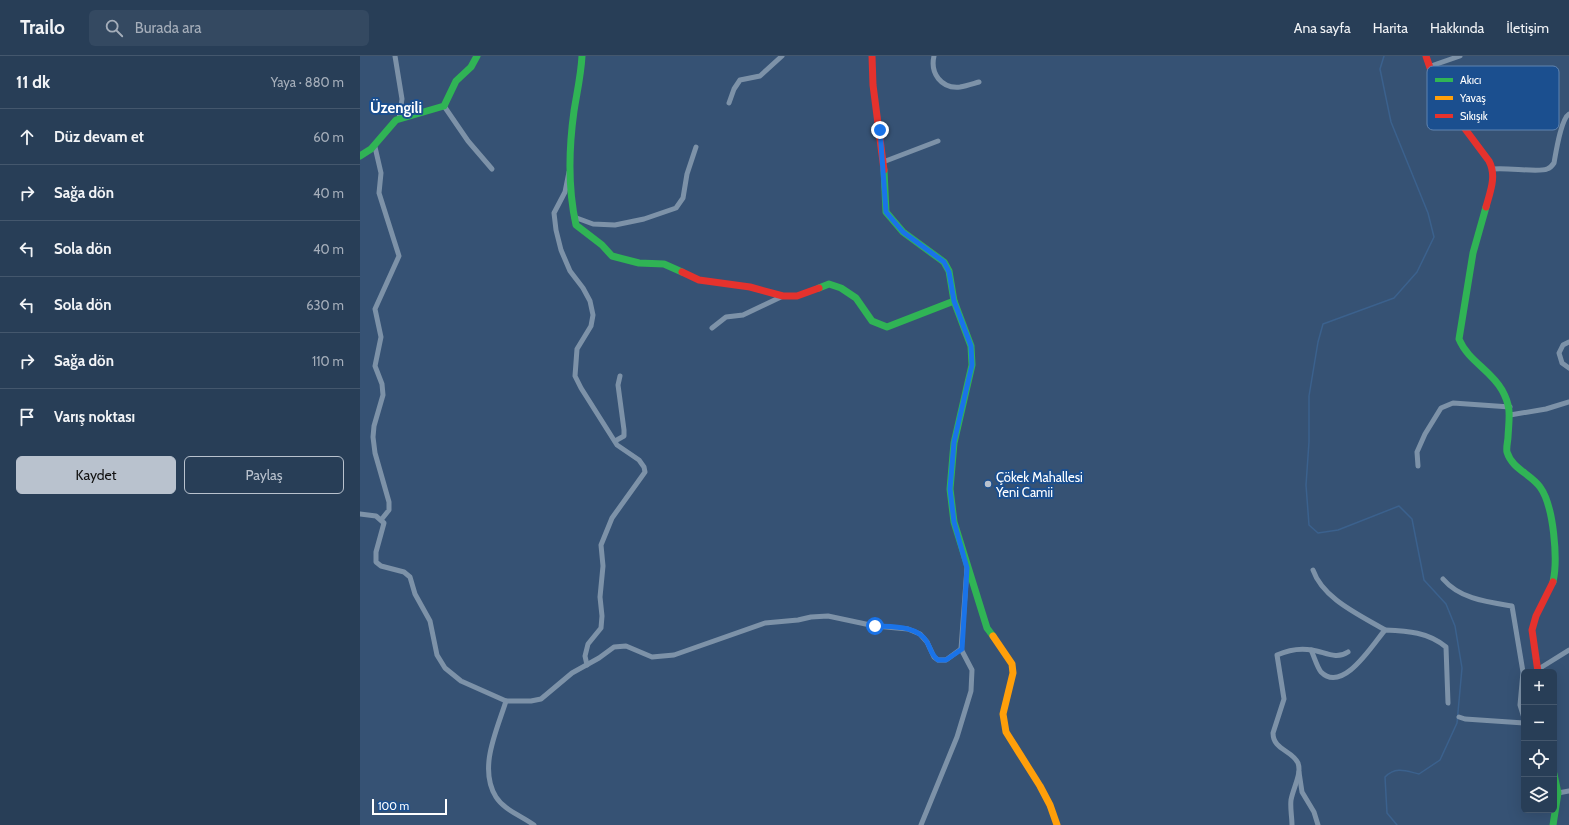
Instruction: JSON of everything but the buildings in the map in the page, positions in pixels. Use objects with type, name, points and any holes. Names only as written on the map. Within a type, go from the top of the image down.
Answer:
[{"type":"street","points":[[395,56],[402,99],[399,119]]},
{"type":"street","points":[[360,156],[375,147],[392,123],[399,119],[444,106],[456,81],[471,67],[477,56]]},
{"type":"street","points":[[582,56],[581,77],[574,111],[571,155],[565,192],[554,213],[561,250],[570,271],[590,300],[593,315],[591,326],[578,349],[575,376],[615,441],[624,450],[639,460],[644,467],[645,472],[612,518],[601,545],[604,566],[600,597],[602,616],[601,628],[588,644],[585,656],[587,665]]},
{"type":"street","points":[[729,103],[740,80],[760,76],[782,56]]},
{"type":"street","points":[[872,56],[873,86],[883,162],[886,212],[903,232],[944,262],[949,272],[954,301],[971,346],[972,365],[954,442],[950,489],[954,522],[967,568],[987,628],[1012,664],[1014,670],[1011,688],[1002,713],[1006,732],[1043,789],[1057,825]]},
{"type":"street","points":[[934,56],[934,71],[937,78],[943,84],[951,87],[960,87],[979,82]]},
{"type":"street","points":[[1427,56],[1431,66],[1460,56]]},
{"type":"street","points":[[444,106],[468,141],[492,169]]},
{"type":"street","points":[[1493,169],[1506,168],[1546,170],[1551,167],[1554,163],[1563,123],[1566,116],[1569,114]]},
{"type":"street","points":[[1466,130],[1489,161],[1493,169],[1492,186],[1473,253],[1459,338],[1463,349],[1501,388],[1510,408],[1507,451],[1512,462],[1540,487],[1548,503],[1555,543],[1556,570],[1552,587],[1536,616],[1532,630],[1537,669]]},
{"type":"street","points":[[883,162],[938,141]]},
{"type":"street","points":[[375,147],[382,173],[379,194],[399,256],[375,309],[381,337],[375,366],[382,384],[383,395],[372,437],[375,453],[390,502],[389,510],[381,520]]},
{"type":"street","points":[[574,217],[594,224],[615,226],[644,219],[676,208],[683,198],[687,174],[696,147]]},
{"type":"street","points":[[571,155],[574,217],[576,225],[602,245],[612,256],[617,258],[639,263],[664,264],[699,280],[750,287],[783,296],[797,296],[829,284],[841,288],[856,298],[872,321],[888,327],[954,301]]},
{"type":"street","points":[[712,328],[726,317],[743,315],[783,296]]},
{"type":"street","points":[[1569,342],[1564,345],[1559,352],[1562,363],[1569,368]]},
{"type":"street","points":[[615,441],[624,436],[618,385],[620,376]]},
{"type":"street","points":[[1510,415],[1546,409],[1569,402]]},
{"type":"street","points":[[1418,466],[1417,452],[1425,434],[1441,408],[1453,403],[1510,408]]},
{"type":"street","points":[[360,514],[376,516],[384,523],[384,528],[376,552],[376,562],[381,566],[404,572],[410,577],[415,594],[430,621],[437,655],[445,668],[461,681],[506,701],[531,701],[541,699],[572,673],[599,658],[614,647],[626,646],[652,657],[674,655],[765,623],[828,616],[868,625],[908,629],[920,634],[927,642],[934,657],[938,660],[946,660],[962,649]]},
{"type":"street","points":[[921,825],[958,737],[971,691],[972,670],[962,649],[967,568]]},
{"type":"street","points":[[1313,570],[1315,577],[1340,602],[1385,630],[1423,634],[1438,640],[1446,647],[1448,703]]},
{"type":"street","points":[[1443,579],[1449,586],[1477,600],[1512,606],[1523,672],[1521,708]]},
{"type":"street","points":[[1311,650],[1321,672],[1330,678],[1341,677],[1354,668],[1385,630]]},
{"type":"street","points":[[1318,825],[1314,812],[1302,792],[1298,763],[1294,758],[1281,749],[1273,738],[1273,733],[1284,699],[1284,686],[1277,655],[1288,650],[1311,650],[1332,656],[1343,655],[1348,652]]},
{"type":"street","points":[[1540,669],[1569,650]]},
{"type":"street","points":[[506,701],[489,757],[490,782],[497,798],[508,808],[534,825]]},
{"type":"street","points":[[1459,718],[1465,720],[1521,723]]},
{"type":"street","points":[[1292,825],[1291,800],[1299,771]]},
{"type":"street","points":[[1553,825],[1558,793],[1555,777]]},
{"type":"street","points":[[1558,793],[1569,791]]},
{"type":"waterway","points":[[1384,56],[1380,69],[1391,122],[1428,213],[1434,237],[1417,272],[1394,298],[1323,324],[1318,342],[1309,396],[1309,442],[1306,485],[1309,525],[1318,533],[1338,530],[1399,506],[1412,519],[1424,580],[1446,604],[1455,626],[1462,668],[1457,723],[1440,760],[1419,774],[1397,770],[1385,777],[1387,813],[1397,825]]},
{"type":"traffic: fast","points":[[360,156],[371,149],[396,120],[444,106],[456,81],[471,67],[477,56]]},
{"type":"traffic: fast","points":[[582,56],[572,125],[570,153],[573,211],[576,225],[602,245],[612,256],[639,263],[664,264],[682,272]]},
{"type":"traffic: fast","points":[[884,170],[886,212],[903,232],[944,262],[949,271],[954,301],[971,346],[972,365],[954,443],[950,489],[954,522],[987,628],[993,636]]},
{"type":"traffic: fast","points":[[1486,207],[1473,253],[1459,339],[1463,347],[1474,360],[1497,383],[1505,396],[1509,408],[1507,448],[1509,458],[1517,467],[1536,482],[1545,496],[1549,507],[1554,533],[1555,561],[1553,582]]},
{"type":"traffic: fast","points":[[819,288],[829,284],[841,288],[856,298],[872,321],[887,327],[954,301]]},
{"type":"traffic: fast","points":[[1553,825],[1558,793],[1555,777]]},
{"type":"traffic: slow","points":[[993,636],[1012,664],[1013,673],[1003,714],[1006,732],[1040,786],[1050,805],[1057,825]]},
{"type":"traffic: jam","points":[[872,56],[873,85],[884,170]]},
{"type":"traffic: jam","points":[[1426,56],[1429,66]]},
{"type":"traffic: jam","points":[[1466,130],[1489,161],[1491,167],[1493,178],[1486,207]]},
{"type":"traffic: jam","points":[[682,272],[699,280],[750,287],[783,296],[797,296],[819,288]]},
{"type":"traffic: jam","points":[[1538,669],[1532,630],[1536,616],[1553,582]]},
{"type":"place","name":"Çökek Mahallesi Yeni Camii","points":[[988,484]]},
{"type":"district","name":"Üzengili","points":[[396,108]]},
{"type":"route","points":[[875,626],[908,629],[920,634],[927,642],[934,657],[938,660],[946,660],[962,649],[967,568],[954,522],[950,489],[954,442],[972,365],[971,346],[954,301],[949,272],[944,262],[922,244],[903,232],[886,212],[883,188],[883,158],[880,130]]}]
